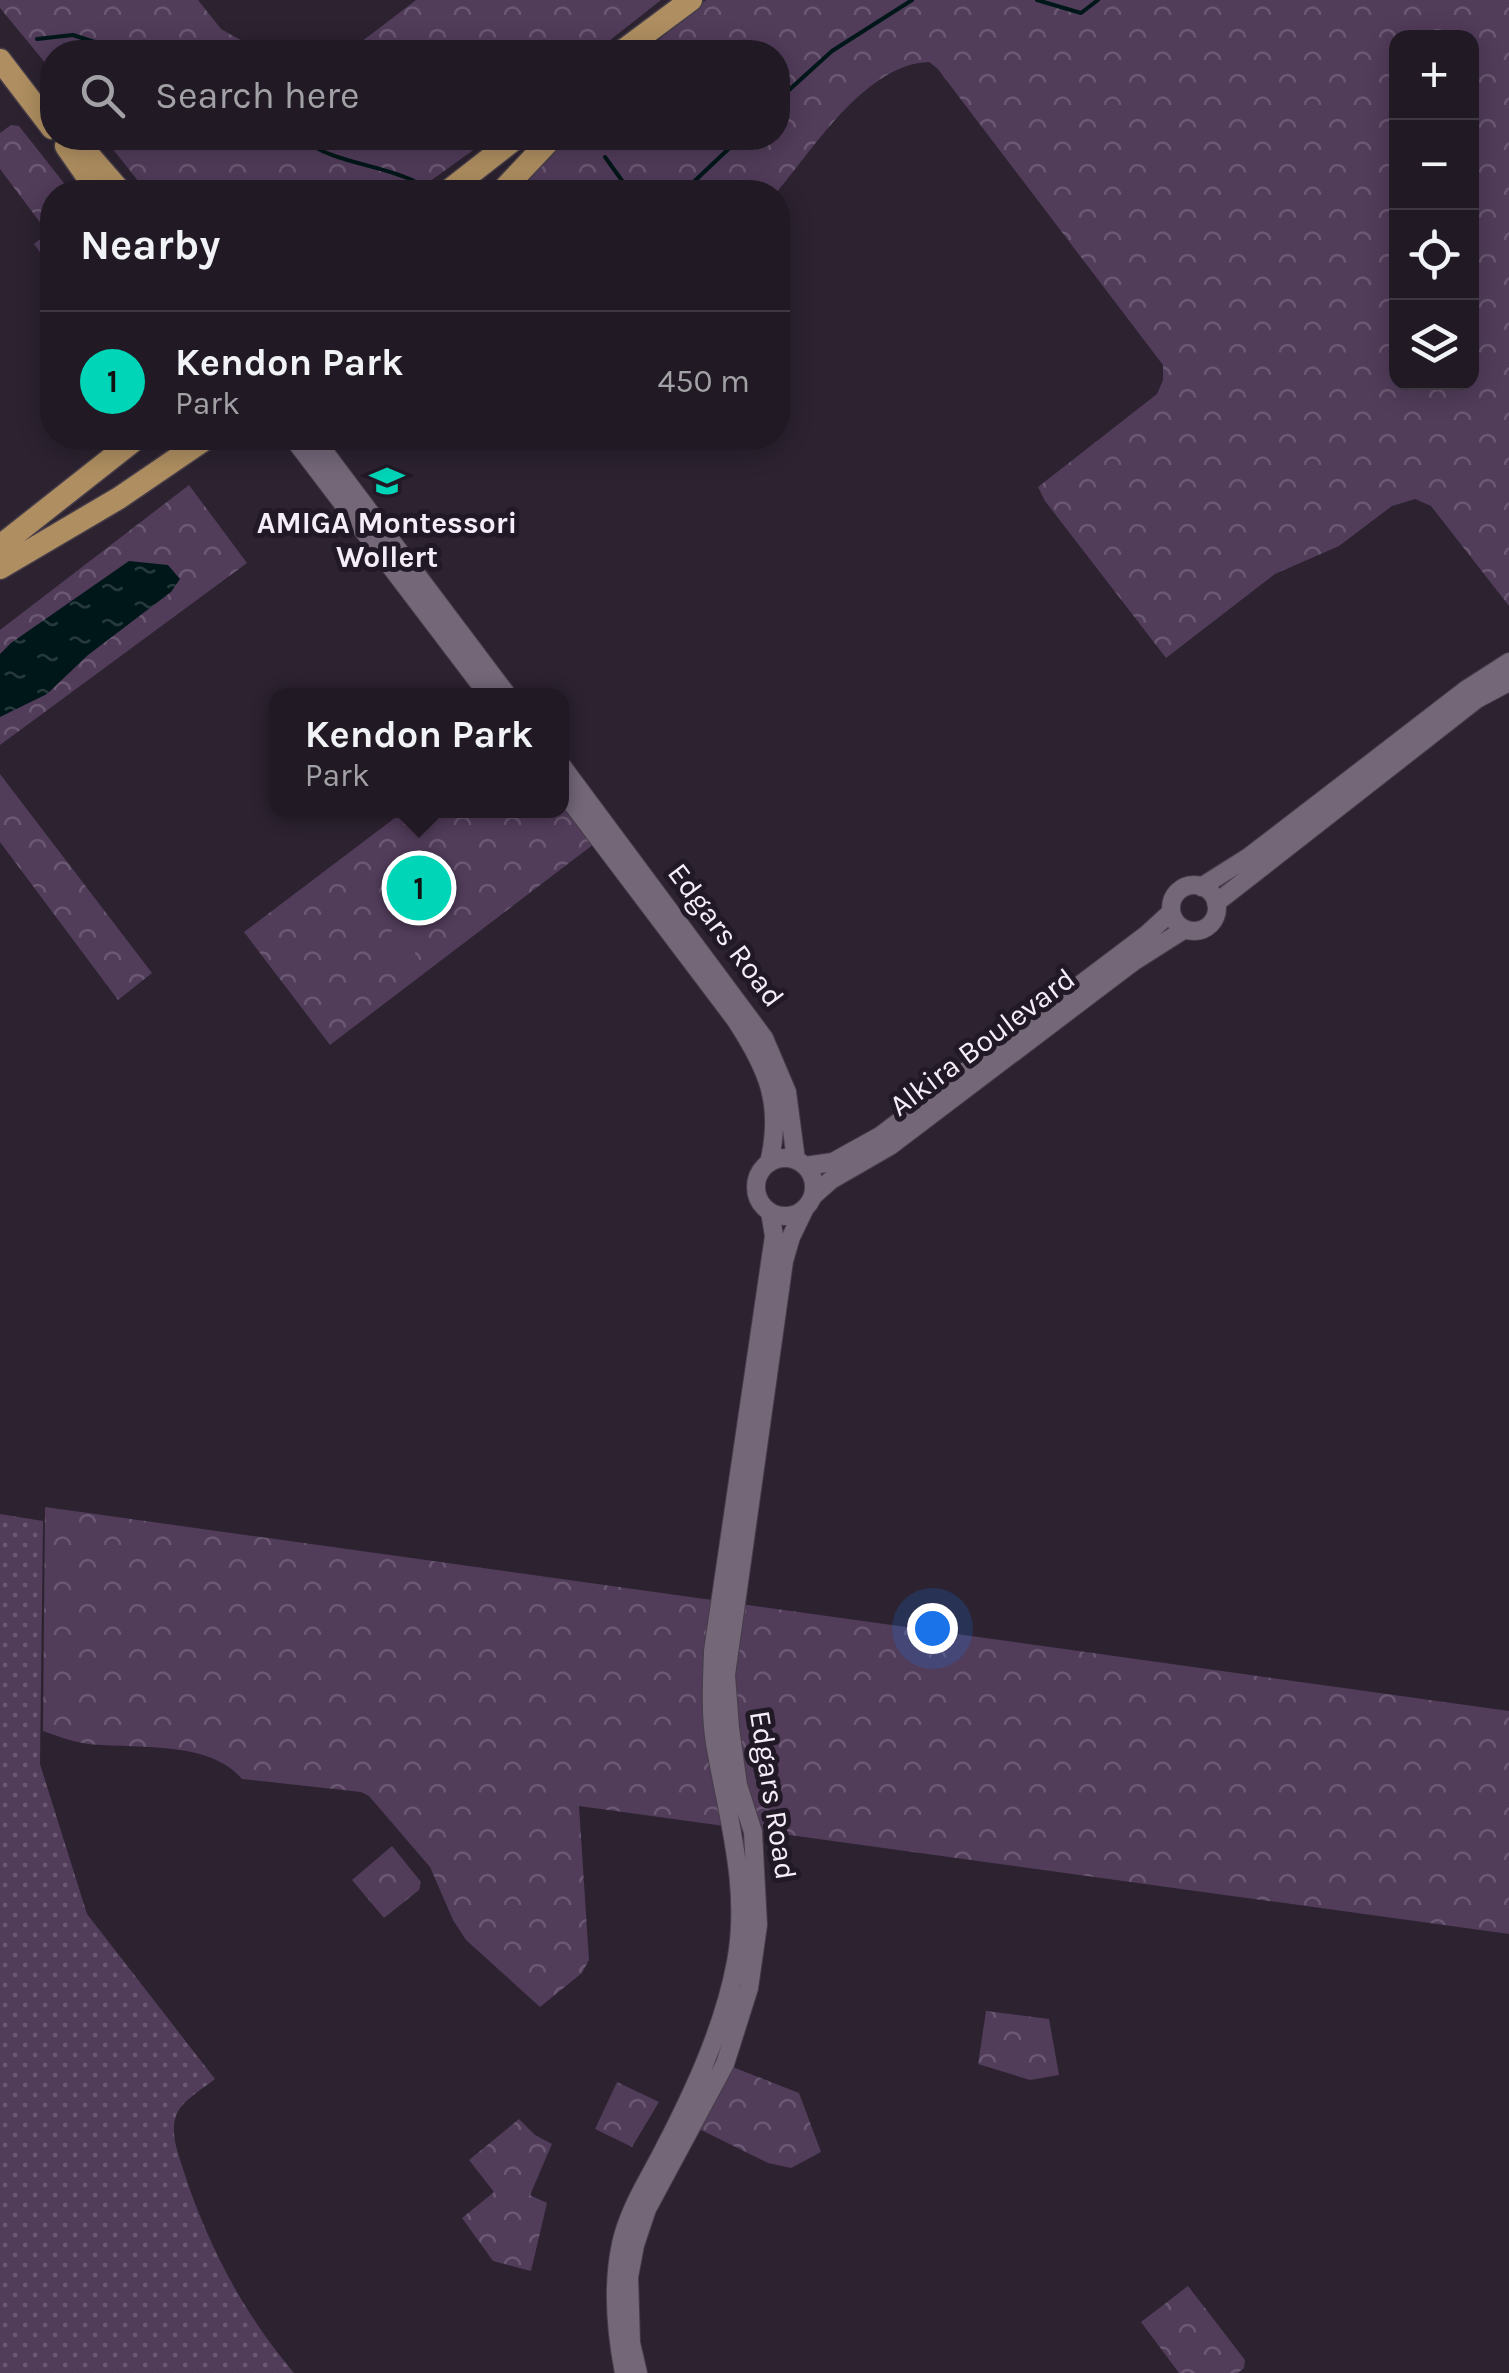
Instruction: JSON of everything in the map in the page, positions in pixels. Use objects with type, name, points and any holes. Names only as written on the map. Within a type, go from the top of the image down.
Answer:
[{"type":"main road","points":[[637,40],[684,6]]},
{"type":"main road","points":[[649,40],[684,6]]},
{"type":"main road","points":[[0,46],[40,96]]},
{"type":"main road","points":[[0,60],[40,112]]},
{"type":"main road","points":[[68,150],[90,180]]},
{"type":"main road","points":[[84,150],[111,180]]},
{"type":"main road","points":[[462,180],[501,150]]},
{"type":"main road","points":[[512,180],[541,150]]},
{"type":"main road","points":[[0,546],[122,450]]},
{"type":"main road","points":[[0,568],[119,498],[189,450]]},
{"type":"street","points":[[302,450],[483,688]]},
{"type":"street","points":[[323,450],[502,688]]},
{"type":"street","points":[[1201,886],[1250,856],[1466,689],[1509,662]]},
{"type":"street","points":[[1216,903],[1476,700],[1509,682]]},
{"type":"street","name":"Edgars Road","points":[[569,775],[764,1038],[787,1092],[800,1163]]},
{"type":"street","name":"Edgars Road","points":[[569,799],[752,1046],[766,1073],[776,1107],[770,1163]]},
{"type":"street","points":[[1189,886],[1201,886],[1216,903],[1215,917],[1199,931],[1185,929],[1171,912],[1178,892],[1189,886]]},
{"type":"street","name":"Alkira Boulevard","points":[[800,1163],[833,1162],[880,1136],[1171,912]]},
{"type":"street","name":"Alkira Boulevard","points":[[809,1202],[831,1180],[890,1146],[1133,962],[1185,929]]},
{"type":"street","points":[[782,1158],[800,1163],[813,1178],[809,1202],[788,1216],[770,1212],[760,1201],[756,1188],[760,1174],[770,1163],[782,1158]]},
{"type":"street","name":"Edgars Road","points":[[638,2373],[631,2342],[630,2277],[635,2244],[648,2209],[724,2064],[749,1988],[754,1956],[758,1872],[753,1832],[738,1785],[726,1675],[784,1261],[809,1202]]},
{"type":"street","name":"Edgars Road","points":[[624,2373],[616,2278],[622,2242],[635,2203],[704,2063],[724,2011],[736,1961],[740,1874],[715,1741],[711,1706],[713,1651],[774,1236],[770,1212]]},
{"type":"green space","points":[[0,0],[198,0],[221,29],[241,40],[40,40],[40,56],[0,8]]},
{"type":"green space","points":[[416,0],[661,0],[610,40],[364,40]]},
{"type":"green space","points":[[706,0],[1509,0],[1509,606],[1431,506],[1415,499],[1392,506],[1339,546],[1275,574],[1166,658],[1038,487],[1157,394],[1163,380],[1163,365],[929,62],[906,66],[863,92],[787,180],[529,180],[526,176],[551,150],[790,150],[790,40],[659,40]]},
{"type":"green space","points":[[11,125],[19,126],[62,180],[40,180],[40,222],[0,169],[0,133]]},
{"type":"green space","points":[[114,150],[473,150],[432,180],[137,180]]},
{"type":"green space","points":[[189,485],[247,563],[0,745],[0,630]]},
{"type":"green space","points":[[0,774],[152,973],[118,1000],[0,842]]},
{"type":"green space","points":[[569,811],[594,844],[330,1045],[244,932],[395,818],[569,818]]},
{"type":"green space","points":[[394,925],[422,936],[408,971],[380,960]]},
{"type":"green space","points":[[45,1507],[1509,1711],[1509,1934],[579,1806],[589,1960],[582,1973],[540,2007],[466,1940],[430,1867],[369,1796],[242,1779],[228,1767],[192,1752],[88,1744],[43,1731]]},
{"type":"green space","points":[[0,1514],[43,1521],[40,1764],[87,1914],[215,2079],[179,2110],[174,2129],[177,2150],[203,2224],[228,2277],[294,2373],[0,2373]]},
{"type":"green space","points":[[392,1846],[421,1882],[419,1890],[384,1918],[352,1880]]},
{"type":"green space","points":[[986,2011],[1049,2019],[1059,2075],[1030,2080],[978,2064]]},
{"type":"green space","points":[[725,2064],[799,2093],[821,2152],[791,2168],[768,2163],[693,2126]]},
{"type":"green space","points":[[617,2082],[659,2102],[632,2147],[595,2129]]},
{"type":"green space","points":[[519,2119],[535,2135],[552,2144],[530,2195],[547,2203],[531,2271],[493,2261],[462,2218],[494,2192],[469,2160]]},
{"type":"green space","points":[[1188,2286],[1245,2360],[1238,2373],[1179,2373],[1141,2322]]},
{"type":"water","points":[[129,561],[168,565],[180,579],[171,592],[88,655],[47,694],[0,717],[0,654]]},
{"type":"waterway","points":[[790,89],[832,51],[912,0]]},
{"type":"waterway","points":[[1037,0],[1081,13],[1098,0]]},
{"type":"waterway","points":[[37,39],[73,35],[88,40]]},
{"type":"waterway","points":[[320,150],[411,180]]},
{"type":"waterway","points":[[696,180],[727,150]]},
{"type":"waterway","points":[[605,157],[622,180]]},
{"type":"place","name":"AMIGA Montessori Wollert","points":[[387,481]]},
{"type":"place","name":"Kendon Park","points":[[419,888]]}]
